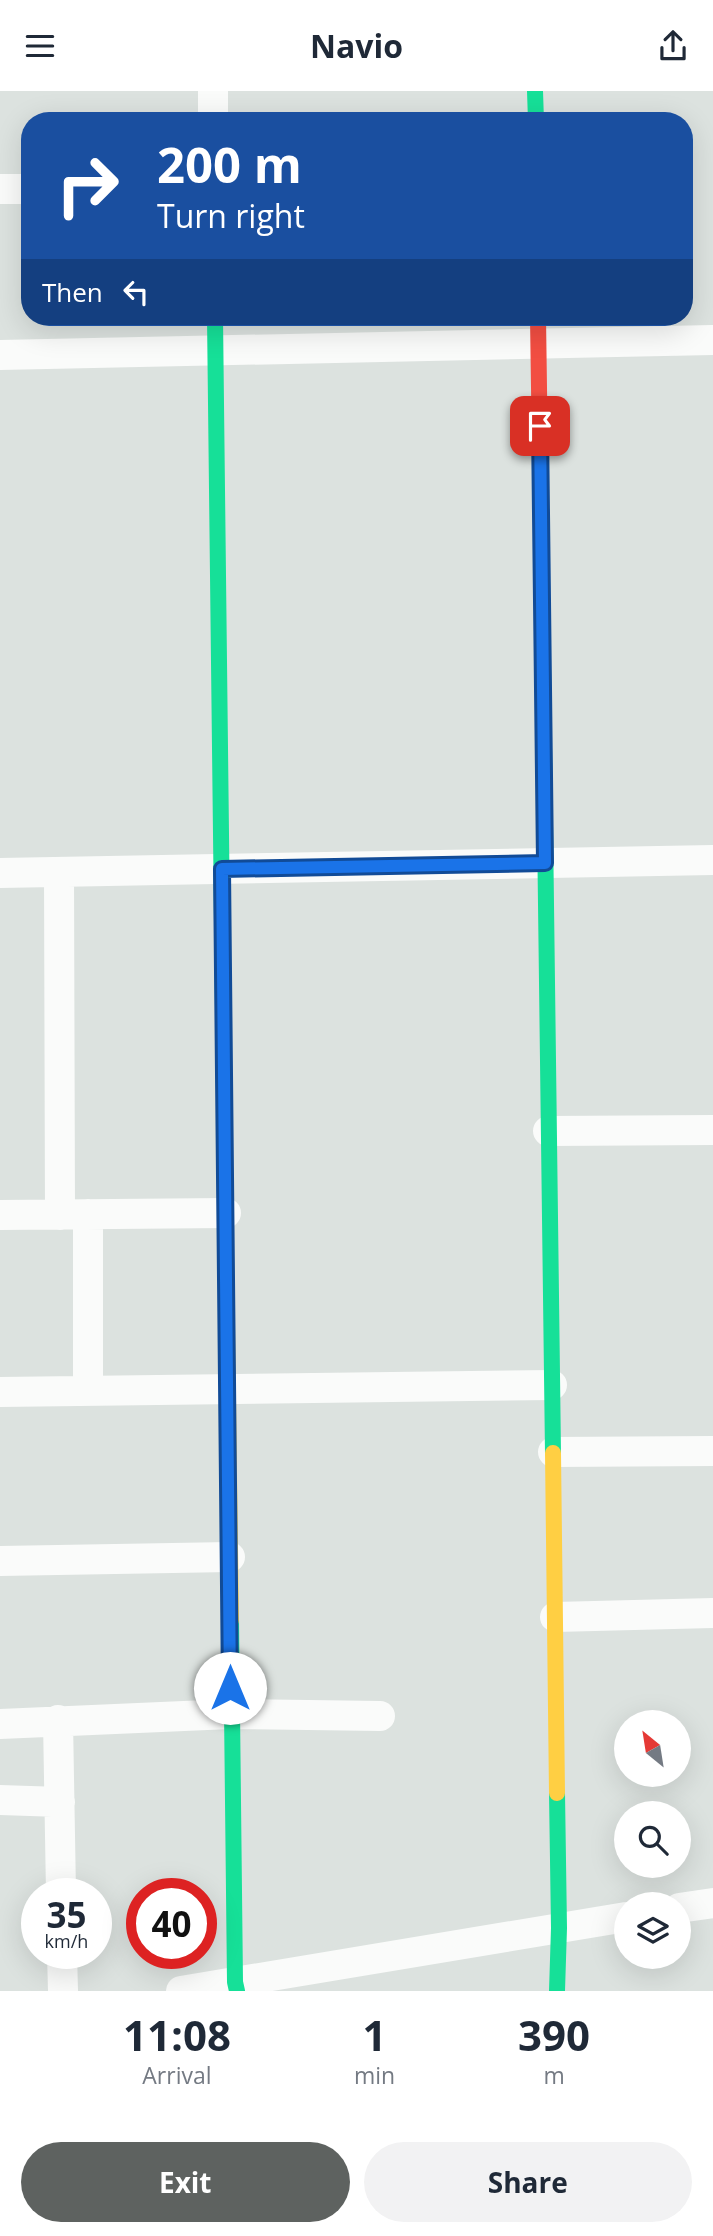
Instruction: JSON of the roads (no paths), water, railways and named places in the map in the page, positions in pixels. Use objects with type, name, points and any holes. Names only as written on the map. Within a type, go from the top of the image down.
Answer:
[{"type":"street","points":[[213,91],[213,112]]},
{"type":"street","points":[[535,91],[536,112]]},
{"type":"street","points":[[0,189],[21,189]]},
{"type":"street","points":[[215,326],[230,1714],[236,1987]]},
{"type":"street","points":[[538,330],[559,1928],[557,1991]]},
{"type":"street","points":[[0,355],[216,351],[538,330],[713,340]]},
{"type":"street","points":[[0,873],[713,860]]},
{"type":"street","points":[[59,872],[74,1214],[88,1391]]},
{"type":"street","points":[[548,1131],[713,1130]]},
{"type":"street","points":[[0,1215],[226,1213]]},
{"type":"street","points":[[0,1392],[552,1385]]},
{"type":"street","points":[[553,1452],[713,1451]]},
{"type":"street","points":[[0,1561],[230,1557]]},
{"type":"street","points":[[555,1617],[713,1613]]},
{"type":"street","points":[[0,1724],[230,1714],[380,1716]]},
{"type":"street","points":[[58,1720],[61,1878]]},
{"type":"street","points":[[0,1800],[60,1802]]},
{"type":"street","points":[[691,1906],[713,1902]]},
{"type":"street","points":[[181,1991],[236,1987],[614,1919]]},
{"type":"street","points":[[62,1969],[63,1991]]}]
